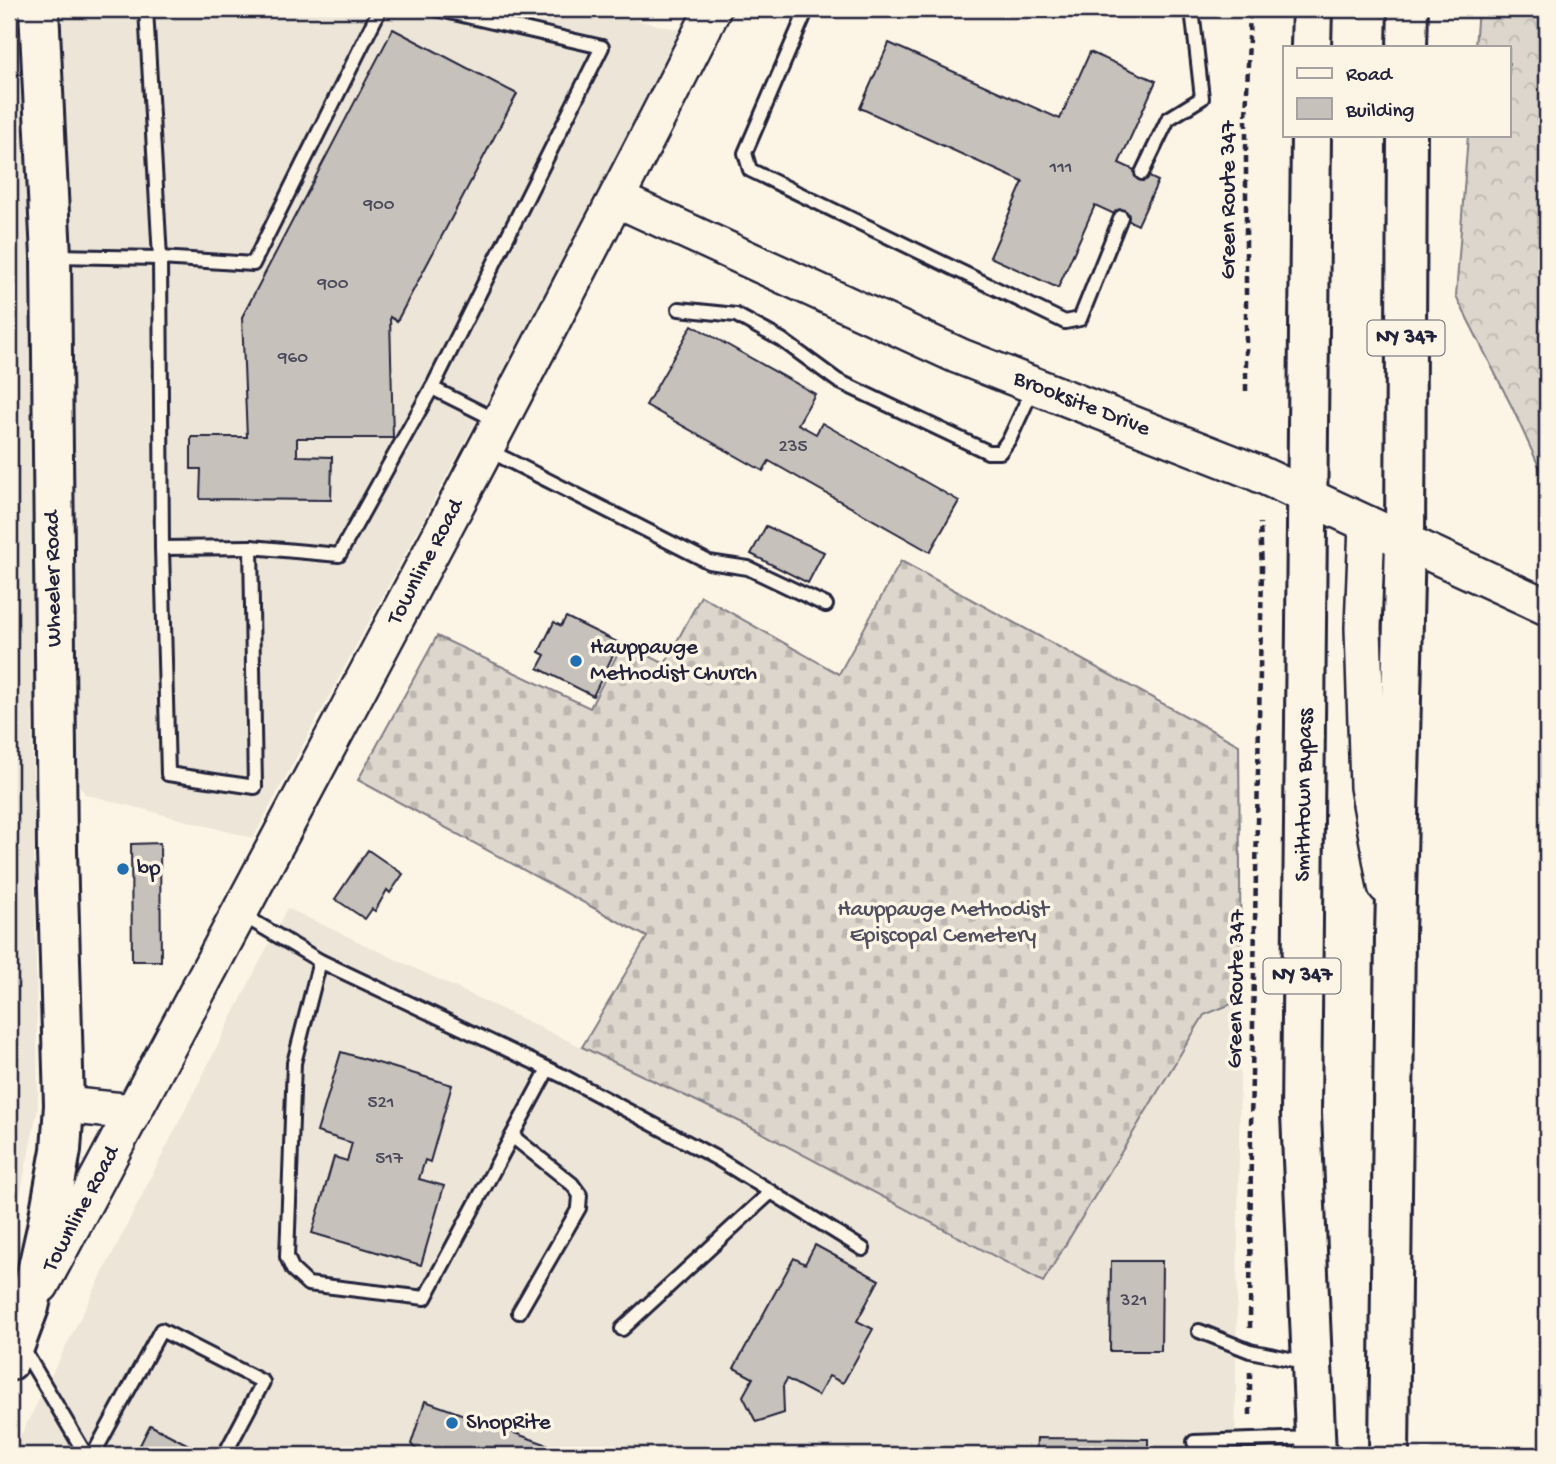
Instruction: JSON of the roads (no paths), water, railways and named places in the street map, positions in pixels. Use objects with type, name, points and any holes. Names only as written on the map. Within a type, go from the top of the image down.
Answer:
[{"type":"main road","name":"Wheeler Road","points":[[39,9],[51,256],[57,851],[64,1105],[61,1150]]},
{"type":"main road","name":"Townline Road","points":[[18,1336],[133,1112],[617,199],[713,9]]},
{"type":"main road","points":[[1311,46],[1312,9]]},
{"type":"main road","points":[[1407,46],[1408,9]]},
{"type":"main road","name":"Smithtown Bypass","points":[[1311,136],[1301,1114],[1316,1447]]},
{"type":"main road","name":"NY 347","points":[[1389,1455],[1395,934],[1405,541],[1407,136]]},
{"type":"main road","name":"Brooksite Drive","points":[[617,199],[959,356],[1255,472],[1547,607]]},
{"type":"main road","points":[[1367,524],[1363,628],[1368,787],[1395,934]]},
{"type":"main road","points":[[64,1105],[133,1112]]},
{"type":"main road","name":"Townline Road","points":[[18,1336],[52,1202],[61,1150],[93,1145],[133,1112]]},
{"type":"lane","points":[[146,9],[160,258],[162,548],[168,774],[255,787],[251,547]]},
{"type":"lane","points":[[51,256],[160,258],[253,264],[380,9]]},
{"type":"lane","points":[[162,548],[251,547],[339,555],[432,388],[602,47],[436,9]]},
{"type":"lane","points":[[807,9],[745,153],[750,170],[1065,322],[1080,318],[1121,217]]},
{"type":"lane","points":[[1142,173],[1168,119],[1202,98],[1192,9]]},
{"type":"lane","points":[[679,309],[736,315],[782,340],[838,381],[988,452],[1000,452],[1010,438],[1034,386]]},
{"type":"lane","points":[[432,388],[493,435],[709,562],[748,568],[826,605]]},
{"type":"lane","points":[[239,914],[320,961],[548,1069],[718,1158],[863,1249]]},
{"type":"lane","points":[[320,961],[294,1063],[287,1257],[293,1270],[308,1284],[425,1298],[548,1069]]},
{"type":"lane","points":[[512,1136],[572,1184],[580,1195],[579,1208],[519,1312]]},
{"type":"lane","points":[[622,1329],[771,1192]]},
{"type":"lane","points":[[93,1455],[161,1330],[263,1382],[227,1450]]},
{"type":"lane","points":[[1199,1331],[1250,1351],[1313,1364]]},
{"type":"lane","points":[[18,1336],[86,1455]]},
{"type":"lane","points":[[1194,1442],[1250,1441],[1316,1447]]},
{"type":"place","name":"Hauppauge Methodist Church","points":[[576,661]]},
{"type":"place","name":"bp","points":[[123,869]]},
{"type":"place","name":"ShopRite","points":[[452,1423]]},
{"type":"park label","name":"Hauppauge Methodist Episcopal Cemetery","points":[[943,923]]}]
